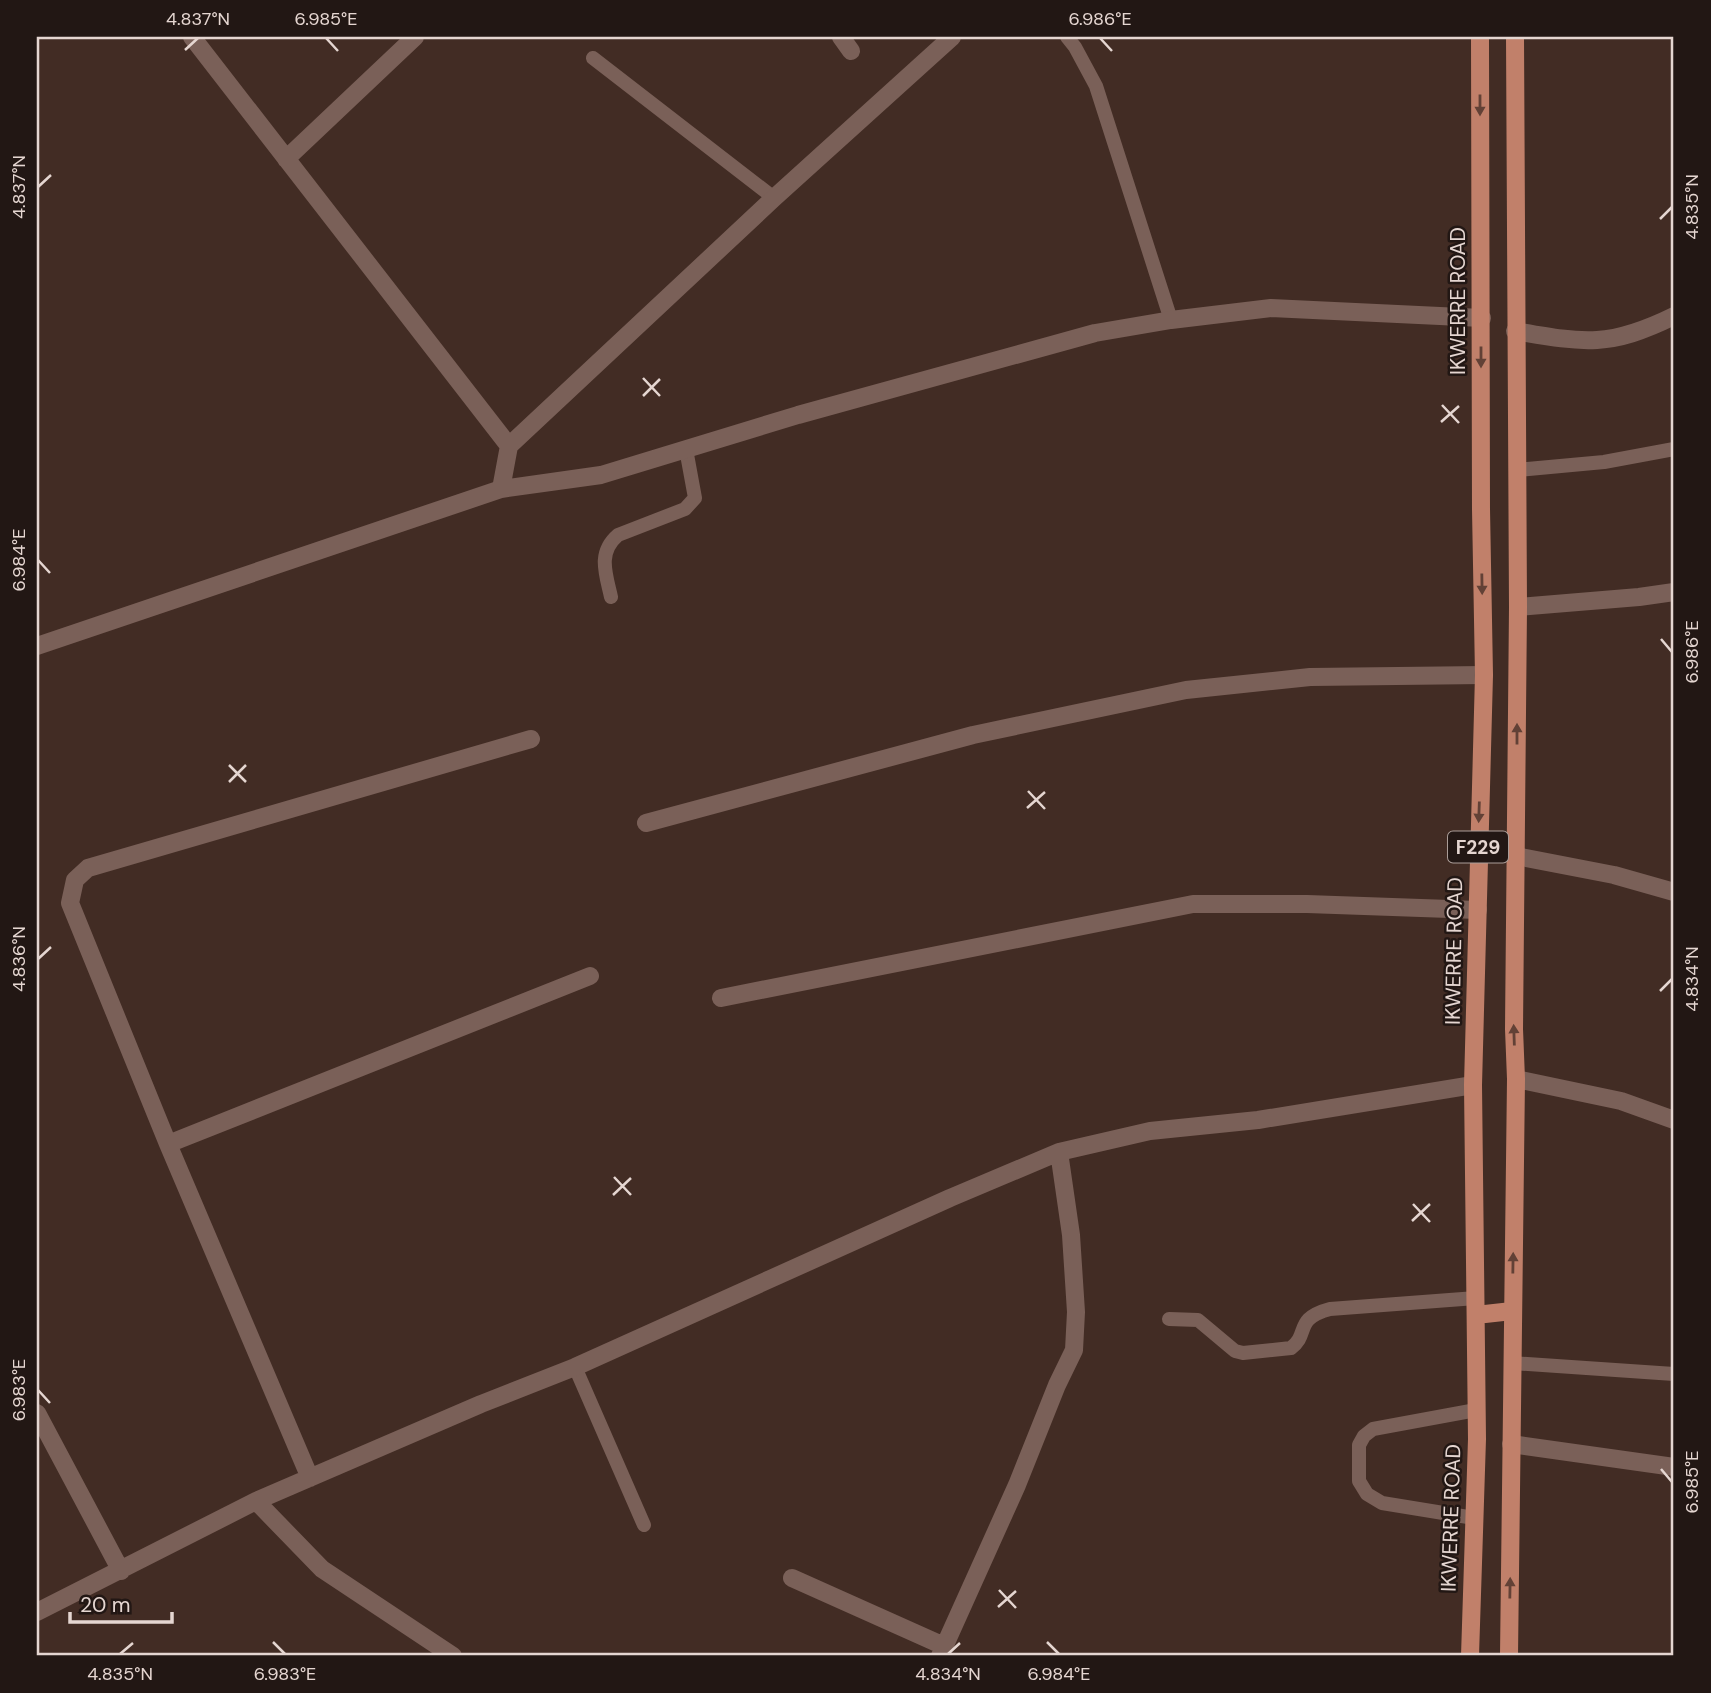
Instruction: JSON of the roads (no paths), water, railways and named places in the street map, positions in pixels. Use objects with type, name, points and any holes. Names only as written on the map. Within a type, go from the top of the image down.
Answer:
[{"type":"main road","name":"IKWERRE ROAD","points":[[1470,1656],[1476,1410],[1473,1085],[1484,675],[1480,509],[1480,37]]},
{"type":"main road","name":"F229","points":[[1509,1656],[1518,607],[1515,37]]},
{"type":"main road","points":[[1476,1307],[1513,1311]]},
{"type":"street","points":[[192,37],[509,446]]},
{"type":"street","points":[[286,159],[415,37]]},
{"type":"street","points":[[501,489],[509,446],[774,198],[952,37]]},
{"type":"street","points":[[37,646],[501,489],[601,475],[969,366],[1095,333],[1171,320],[1271,309],[1482,318]]},
{"type":"street","points":[[1515,331],[1576,341],[1606,340],[1643,331],[1674,316]]},
{"type":"street","points":[[1518,607],[1674,592]]},
{"type":"street","points":[[646,823],[973,735],[1186,690],[1310,677],[1484,675]]},
{"type":"street","points":[[310,1478],[168,1144],[70,903],[75,880],[88,868],[531,739]]},
{"type":"street","points":[[1516,856],[1614,875],[1674,892]]},
{"type":"street","points":[[721,998],[1193,904],[1307,904],[1478,910]]},
{"type":"street","points":[[168,1144],[590,976]]},
{"type":"street","points":[[1516,1079],[1620,1101],[1674,1120]]},
{"type":"street","points":[[37,1612],[256,1501],[481,1404],[575,1367],[950,1198],[1059,1152],[1150,1131],[1258,1120],[1473,1085]]},
{"type":"street","points":[[792,1578],[942,1651],[1074,1350],[1076,1312],[1071,1235],[1059,1152]]},
{"type":"street","points":[[37,1413],[121,1571]]},
{"type":"street","points":[[1511,1444],[1674,1467]]},
{"type":"street","points":[[256,1501],[323,1569],[453,1656]]},
{"type":"lane","points":[[1067,37],[1096,86],[1171,320]]},
{"type":"lane","points":[[593,58],[774,198]]},
{"type":"lane","points":[[611,597],[603,560],[610,542],[618,535],[685,509],[695,498],[687,449]]},
{"type":"lane","points":[[1517,470],[1604,462],[1674,449]]},
{"type":"lane","points":[[1170,1319],[1198,1320],[1235,1351],[1243,1353],[1291,1348],[1297,1344],[1303,1325],[1309,1318],[1330,1309],[1476,1307]]},
{"type":"lane","points":[[1512,1363],[1674,1374]]},
{"type":"lane","points":[[575,1367],[644,1525]]},
{"type":"lane","points":[[1474,1518],[1382,1503],[1367,1494],[1359,1482],[1359,1446],[1364,1436],[1373,1429],[1476,1410]]}]
